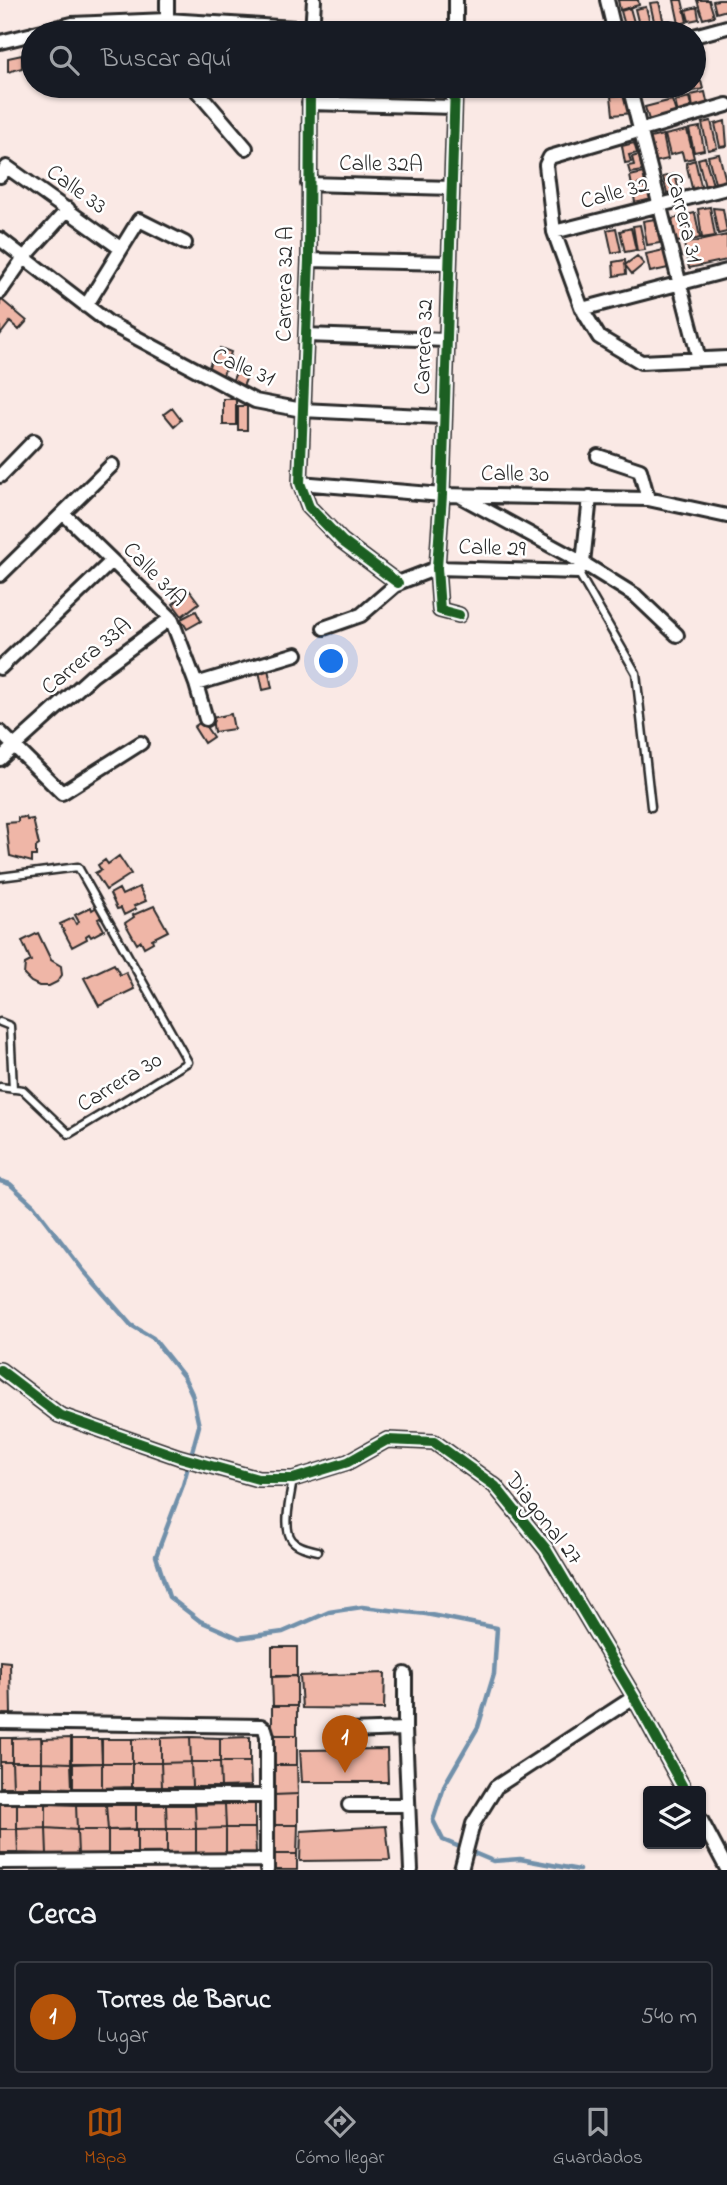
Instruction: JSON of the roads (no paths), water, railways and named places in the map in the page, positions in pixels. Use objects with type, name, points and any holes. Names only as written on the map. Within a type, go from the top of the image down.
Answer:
[{"type":"street","points":[[167,0],[169,21]]},
{"type":"street","points":[[313,21],[314,0]]},
{"type":"street","points":[[456,0],[456,21]]},
{"type":"street","points":[[607,0],[612,21]]},
{"type":"street","points":[[706,33],[727,27]]},
{"type":"street","points":[[0,42],[21,36]]},
{"type":"street","points":[[203,98],[246,148]]},
{"type":"street","name":"Carrera 32 A","points":[[300,483],[309,260],[309,98]]},
{"type":"street","name":"Carrera 32","points":[[454,98],[442,495],[437,568],[440,610],[459,615]]},
{"type":"street","name":"Carrera 31","points":[[632,98],[699,359]]},
{"type":"street","points":[[309,103],[454,107]]},
{"type":"street","points":[[727,105],[550,157],[546,165],[554,232],[582,309],[599,337],[641,362],[727,358]]},
{"type":"street","name":"Calle 33","points":[[4,172],[68,209],[120,248]]},
{"type":"street","name":"Calle 32A","points":[[308,184],[452,187]]},
{"type":"street","name":"Calle 32","points":[[554,232],[727,188]]},
{"type":"street","points":[[0,292],[23,259],[68,209]]},
{"type":"street","points":[[0,239],[86,306],[139,220],[185,243]]},
{"type":"street","points":[[309,260],[449,263]]},
{"type":"street","points":[[582,309],[727,271]]},
{"type":"street","name":"Calle 31","points":[[86,306],[109,323],[255,401],[302,410],[443,417]]},
{"type":"street","points":[[306,335],[446,340]]},
{"type":"street","points":[[0,476],[34,441]]},
{"type":"street","points":[[598,456],[640,470],[648,499]]},
{"type":"street","points":[[0,575],[111,465]]},
{"type":"street","points":[[300,483],[309,507],[342,541],[398,583]]},
{"type":"street","name":"Calle 30","points":[[300,483],[442,495],[648,499],[727,516]]},
{"type":"street","points":[[457,495],[580,568],[636,596],[677,635]]},
{"type":"street","points":[[580,568],[590,497]]},
{"type":"street","name":"Calle 31A","points":[[64,514],[171,618],[206,719]]},
{"type":"street","points":[[0,668],[112,561]]},
{"type":"street","name":"Calle 29","points":[[324,628],[361,615],[398,583],[437,568],[580,568]]},
{"type":"street","name":"Carrera 33A","points":[[0,759],[92,676],[171,618]]},
{"type":"street","points":[[196,684],[296,654]]},
{"type":"street","points":[[0,732],[62,793],[141,743]]},
{"type":"street","name":"Diagonal 27","points":[[0,1370],[59,1415],[179,1457],[258,1479],[293,1479],[348,1462],[387,1440],[434,1442],[495,1486],[546,1549],[634,1697],[682,1786]]},
{"type":"street","points":[[405,1674],[411,1870]]},
{"type":"street","points":[[461,1870],[473,1824],[496,1787],[634,1697]]},
{"type":"street","points":[[0,1722],[261,1726],[267,1736],[267,1865],[0,1862]]},
{"type":"street","points":[[349,1731],[405,1729]]},
{"type":"street","points":[[0,1796],[267,1796]]},
{"type":"street","points":[[349,1805],[408,1805]]},
{"type":"street","points":[[706,1830],[727,1869]]},
{"type":"lane","points":[[580,568],[636,673],[651,807]]},
{"type":"lane","name":"Carrera 30","points":[[0,877],[78,867],[188,1062],[69,1134],[23,1090],[13,1089]]},
{"type":"lane","points":[[0,1022],[10,1026],[13,1089],[0,1087]]},
{"type":"lane","points":[[293,1479],[288,1517],[291,1539],[317,1551]]},
{"type":"waterway","points":[[0,1181],[10,1184],[34,1206],[83,1270],[131,1325],[153,1338],[184,1377],[192,1394],[199,1426],[183,1485],[156,1556],[169,1597],[200,1621],[239,1638],[283,1632],[329,1612],[362,1607],[426,1614],[497,1628],[494,1674],[478,1727],[445,1784],[433,1820],[443,1840],[493,1861],[520,1859],[579,1870]]},
{"type":"place","name":"Torres de Baruc","points":[[345,1773]]}]
